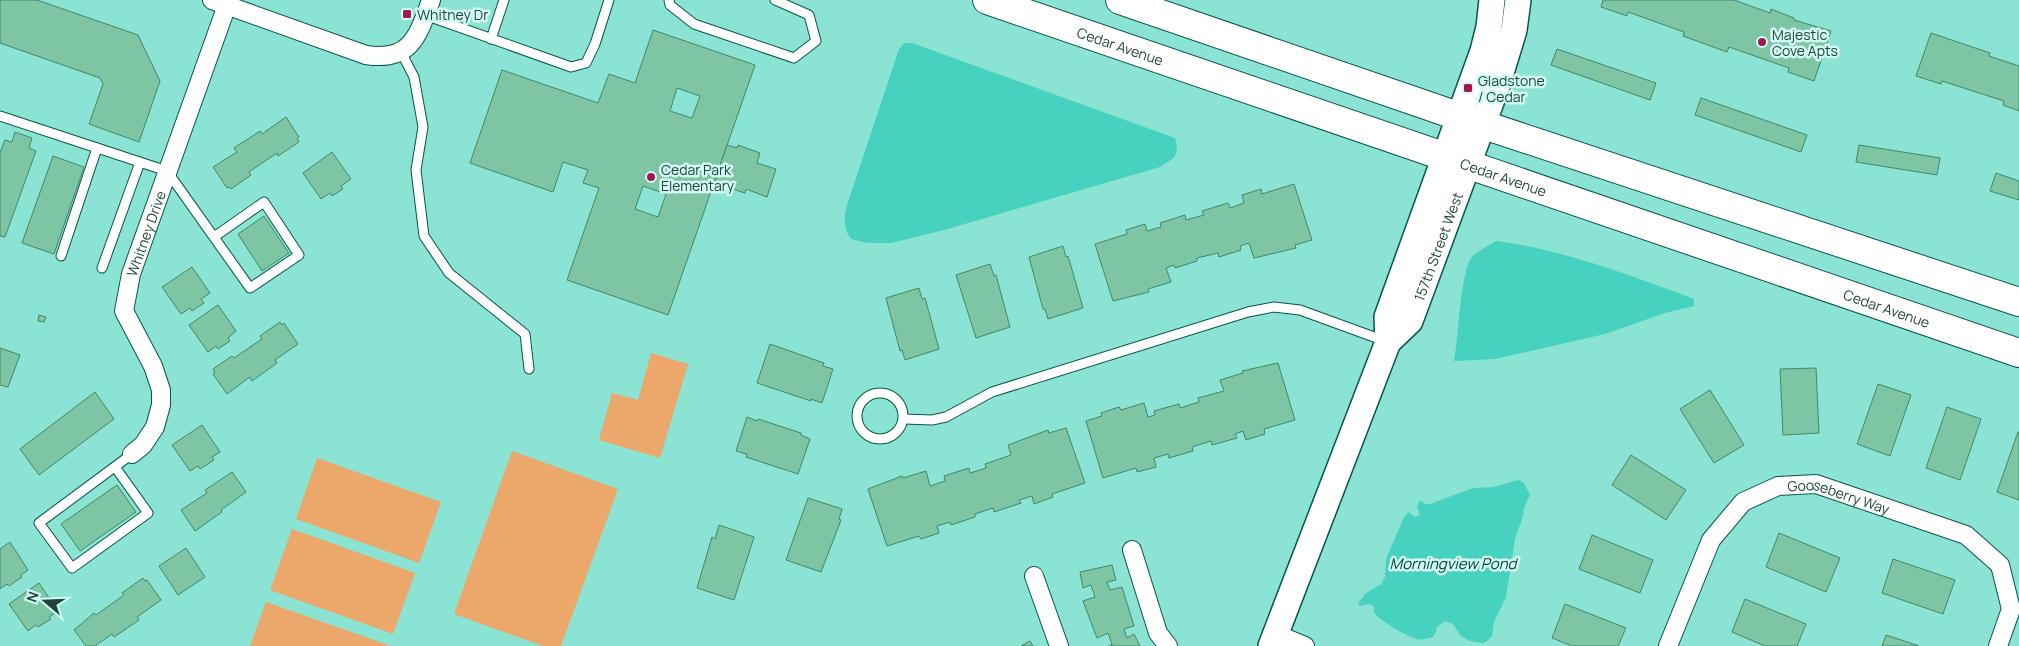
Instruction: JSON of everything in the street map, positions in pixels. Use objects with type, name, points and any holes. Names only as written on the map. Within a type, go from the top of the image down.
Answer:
[{"type":"main road","name":"Cedar Avenue","points":[[988,0],[2019,354]]},
{"type":"main road","points":[[1120,0],[1471,121],[2019,302]]},
{"type":"street","name":"157th Street West","points":[[1471,121],[1489,27],[1492,0]]},
{"type":"street","name":"157th Street West","points":[[1274,640],[1388,342],[1410,321],[1456,161],[1471,121],[1507,57],[1514,30],[1518,0]]},
{"type":"street","name":"Whitney Drive","points":[[132,454],[143,445],[154,427],[160,405],[161,390],[153,366],[124,311],[131,274],[167,171],[219,3],[366,55],[380,57],[401,52]]},
{"type":"street","points":[[401,52],[412,43],[419,33],[428,7]]},
{"type":"street","name":"Gooseberry Way","points":[[1668,646],[1712,540],[1743,502],[1778,486],[1816,484],[1966,535],[2000,565],[2011,609],[1998,646]]},
{"type":"street","points":[[1132,550],[1158,633],[1168,646]]},
{"type":"street","points":[[1034,576],[1059,646]]},
{"type":"street","points":[[1274,640],[1305,646]]},
{"type":"lane","points":[[491,39],[504,0]]},
{"type":"lane","points":[[428,7],[491,39],[571,67],[586,63],[595,44],[609,0]]},
{"type":"lane","points":[[669,0],[670,5],[694,24],[794,58],[816,41],[809,16],[775,0]]},
{"type":"lane","points":[[401,52],[414,77],[423,127],[416,170],[424,236],[449,273],[525,334],[529,369]]},
{"type":"lane","points":[[0,117],[167,171],[250,288],[299,255],[264,202],[214,237]]},
{"type":"lane","points":[[61,256],[97,148]]},
{"type":"lane","points":[[102,268],[140,162]]},
{"type":"lane","points":[[904,419],[932,420],[946,417],[992,392],[1248,312],[1274,307],[1300,310],[1388,342]]},
{"type":"lane","points":[[876,392],[884,393],[893,397],[900,404],[904,413],[904,419],[897,432],[888,438],[879,440],[869,437],[863,432],[857,419],[857,412],[868,395],[876,392]]},
{"type":"lane","points":[[115,467],[148,513],[72,568],[39,524],[132,454]]},
{"type":"shaded area","points":[[651,353],[688,364],[660,458],[599,440],[612,393],[638,400]]},
{"type":"shaded area","points":[[512,451],[618,489],[561,646],[543,646],[454,614]]},
{"type":"shaded area","points":[[317,458],[441,502],[419,563],[296,519]]},
{"type":"shaded area","points":[[292,529],[415,573],[393,634],[270,590]]},
{"type":"shaded area","points":[[266,602],[388,645],[388,646],[250,646]]},
{"type":"water","points":[[904,43],[912,43],[1175,138],[1177,149],[1175,156],[1160,167],[944,230],[891,243],[867,243],[851,239],[845,223],[847,205],[899,49]]},
{"type":"water","points":[[1496,241],[1547,250],[1597,264],[1694,299],[1694,306],[1665,313],[1605,334],[1495,359],[1454,361],[1465,274],[1473,256]]},
{"type":"water","name":"Morningview Pond","points":[[1518,480],[1524,483],[1530,495],[1515,539],[1506,597],[1494,622],[1492,636],[1487,641],[1483,643],[1469,641],[1460,635],[1453,624],[1445,621],[1437,627],[1433,637],[1419,640],[1401,632],[1384,621],[1374,613],[1374,607],[1370,604],[1360,606],[1358,603],[1365,594],[1381,584],[1385,577],[1386,559],[1404,517],[1409,512],[1414,517],[1420,515],[1417,507],[1420,500],[1425,504],[1430,504],[1473,488],[1493,487]]},
{"type":"building","points":[[0,0],[37,0],[138,35],[160,81],[139,142],[89,124],[103,84],[100,78],[0,43]]},
{"type":"building","name":"Majestic Cove Apts","points":[[1603,0],[1734,0],[1770,13],[1771,9],[1794,18],[1794,20],[1831,31],[1814,81],[1788,72],[1789,68],[1729,47],[1727,52],[1683,36],[1684,32],[1628,12],[1627,16],[1601,7]]},
{"type":"building","name":"Cedar Park Elementary","points":[[653,30],[755,65],[668,315],[567,280],[599,188],[583,183],[588,170],[563,162],[553,192],[470,163],[502,70],[598,103],[609,74],[635,83]],"holes":[[[677,88],[700,96],[692,118],[670,111]],[[643,186],[666,194],[658,217],[635,209]]]},
{"type":"building","points":[[1931,33],[1990,53],[1989,56],[2019,66],[2019,111],[2003,105],[2004,101],[1942,81],[1941,84],[1916,76]]},
{"type":"building","points":[[1557,49],[1656,83],[1650,100],[1551,65]]},
{"type":"building","points":[[1701,98],[1807,135],[1801,152],[1695,115]]},
{"type":"building","points":[[286,117],[299,137],[297,139],[299,142],[278,156],[277,153],[249,172],[251,175],[231,189],[227,188],[213,167],[237,152],[234,148],[260,131],[262,134]]},
{"type":"building","points":[[15,132],[32,138],[29,148],[36,151],[5,237],[0,236],[0,153],[5,140],[12,142]]},
{"type":"building","points":[[727,145],[737,148],[738,145],[760,153],[757,163],[776,169],[767,197],[746,189],[745,193],[714,183]]},
{"type":"building","points":[[1859,145],[1940,158],[1937,175],[1856,162]]},
{"type":"building","points":[[332,152],[351,179],[341,186],[343,189],[332,196],[330,193],[321,199],[303,173]]},
{"type":"building","points":[[53,156],[84,167],[54,254],[22,243]]},
{"type":"building","points":[[1996,173],[2019,181],[2019,200],[1990,191]]},
{"type":"building","points":[[1294,184],[1312,240],[1295,245],[1296,248],[1254,258],[1249,243],[1240,246],[1241,250],[1219,257],[1218,253],[1197,258],[1197,261],[1175,268],[1174,265],[1166,268],[1171,282],[1148,289],[1149,292],[1113,301],[1095,244],[1127,234],[1126,230],[1145,224],[1147,231],[1161,227],[1160,223],[1185,215],[1186,220],[1204,215],[1202,211],[1228,203],[1230,208],[1244,203],[1242,195],[1261,189],[1262,194]]},
{"type":"building","points":[[264,216],[289,253],[262,271],[238,234]]},
{"type":"building","points":[[1063,246],[1066,257],[1068,256],[1083,308],[1048,319],[1045,309],[1043,309],[1029,257]]},
{"type":"building","points":[[990,264],[994,276],[996,275],[1010,327],[976,338],[956,275]]},
{"type":"building","points":[[192,267],[210,293],[201,299],[204,303],[192,311],[190,308],[181,314],[162,287]]},
{"type":"building","points":[[919,288],[922,299],[925,298],[939,349],[905,360],[902,350],[900,351],[886,298]]},
{"type":"building","points":[[218,305],[236,331],[228,338],[230,341],[218,349],[216,346],[208,352],[189,325]]},
{"type":"building","points":[[39,315],[46,317],[44,322],[38,321]]},
{"type":"building","points":[[280,322],[282,325],[284,323],[298,344],[275,360],[277,363],[252,381],[250,377],[227,394],[213,374],[215,373],[213,369],[232,356],[234,358],[262,339],[260,336]]},
{"type":"building","points":[[770,344],[824,363],[823,366],[833,369],[822,403],[757,383]]},
{"type":"building","points":[[0,348],[20,355],[8,387],[0,385]]},
{"type":"building","points":[[1278,363],[1295,420],[1264,429],[1265,434],[1246,440],[1243,431],[1235,434],[1237,438],[1212,445],[1211,441],[1192,447],[1193,451],[1169,458],[1168,454],[1154,458],[1156,467],[1137,472],[1136,468],[1103,478],[1086,421],[1102,416],[1101,413],[1119,407],[1121,410],[1144,403],[1148,417],[1155,415],[1154,411],[1179,404],[1180,408],[1199,402],[1198,398],[1224,391],[1220,380],[1243,373],[1242,371]]},
{"type":"building","points":[[1816,368],[1819,433],[1783,435],[1780,369]]},
{"type":"building","points":[[1878,384],[1911,395],[1890,456],[1857,444]]},
{"type":"building","points":[[1710,390],[1744,445],[1714,463],[1680,409]]},
{"type":"building","points":[[95,392],[114,419],[39,475],[20,449]]},
{"type":"building","points":[[1947,407],[1981,419],[1960,480],[1926,468]]},
{"type":"building","points":[[747,417],[801,433],[801,435],[810,439],[798,474],[746,457],[747,454],[736,451]]},
{"type":"building","points":[[202,425],[220,452],[212,457],[214,460],[200,469],[198,466],[190,471],[172,445]]},
{"type":"building","points":[[1066,428],[1085,483],[1052,494],[1053,497],[1034,504],[1032,496],[1019,500],[1021,503],[994,512],[993,508],[975,514],[975,517],[951,525],[950,522],[937,526],[939,533],[921,539],[919,536],[887,546],[868,489],[902,476],[903,478],[926,471],[930,486],[945,481],[944,476],[969,468],[970,473],[986,468],[985,464],[1011,455],[1008,445],[1048,430],[1049,433]]},
{"type":"building","points":[[2019,432],[2019,500],[1997,492]]},
{"type":"building","points":[[1631,455],[1686,490],[1666,520],[1612,485]]},
{"type":"building","points":[[232,472],[246,492],[195,531],[181,510],[207,493],[205,490]]},
{"type":"building","points":[[117,485],[136,512],[80,551],[61,524]]},
{"type":"building","points":[[808,498],[842,509],[839,519],[841,520],[821,572],[786,560]]},
{"type":"building","points":[[719,525],[754,537],[734,600],[697,588],[712,537],[715,539]]},
{"type":"building","points":[[1779,533],[1840,558],[1826,592],[1766,567]]},
{"type":"building","points":[[1592,535],[1653,560],[1640,593],[1579,569]]},
{"type":"building","points":[[10,542],[28,570],[9,586],[7,584],[0,589],[0,549]]},
{"type":"building","points":[[186,548],[205,577],[178,595],[159,566]]},
{"type":"building","points":[[1893,559],[1955,580],[1943,614],[1882,593]]},
{"type":"building","points":[[1112,565],[1116,580],[1107,582],[1110,590],[1122,587],[1134,626],[1124,629],[1127,638],[1134,634],[1140,646],[1109,646],[1112,644],[1108,633],[1097,638],[1083,601],[1095,597],[1091,585],[1083,588],[1080,572]]},
{"type":"building","points":[[143,578],[145,581],[147,580],[161,600],[137,617],[139,620],[114,637],[112,634],[95,646],[86,646],[74,630],[94,613],[96,615],[124,595],[122,593]]},
{"type":"building","points":[[39,583],[58,611],[49,617],[51,619],[38,627],[36,625],[28,631],[9,604]]},
{"type":"building","points":[[1745,599],[1806,624],[1797,646],[1765,646],[1732,632]]},
{"type":"building","points":[[1565,604],[1626,628],[1618,646],[1572,646],[1552,638]]},
{"type":"building","points":[[1886,635],[1919,646],[1882,646]]},
{"type":"building","points":[[1030,641],[1033,646],[1021,646]]},
{"type":"place","name":"Whitney Dr","points":[[407,14]]},
{"type":"place","name":"Majestic Cove Apts","points":[[1762,42]]},
{"type":"place","name":"Gladstone / Cedar","points":[[1468,88]]},
{"type":"place","name":"Cedar Park Elementary","points":[[651,177]]}]
